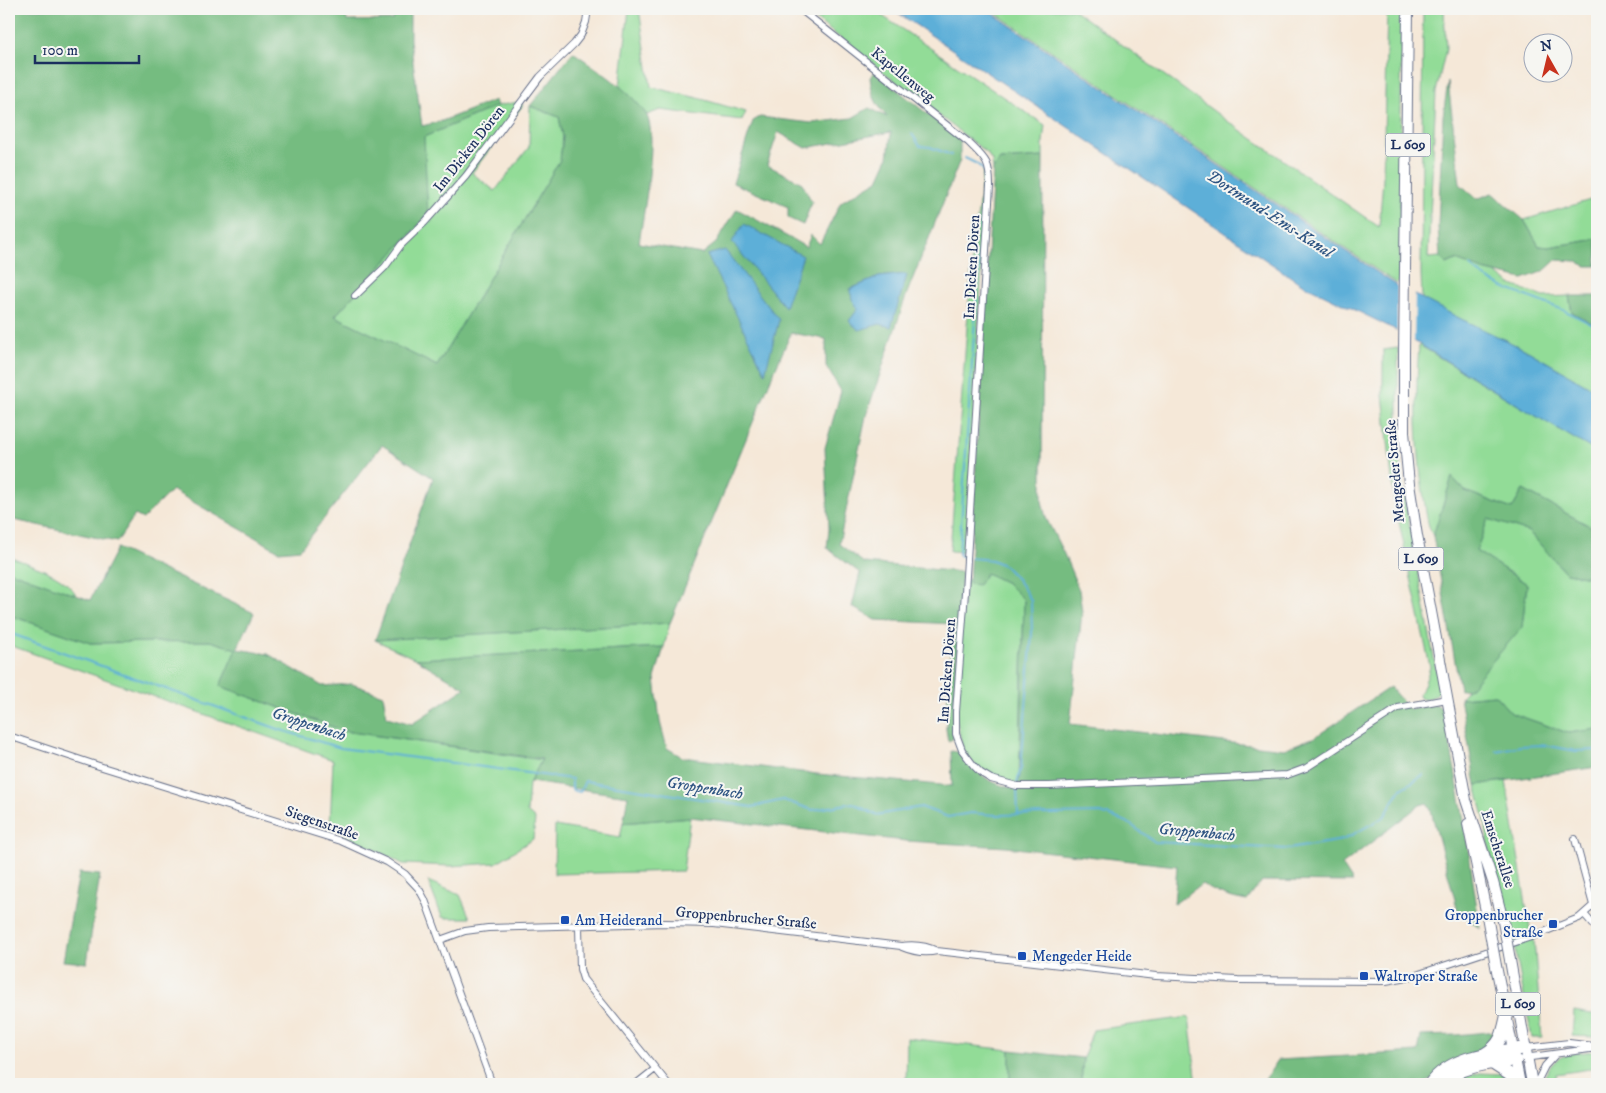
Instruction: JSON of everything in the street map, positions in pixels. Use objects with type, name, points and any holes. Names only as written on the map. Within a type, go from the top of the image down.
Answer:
[{"type":"highway","points":[[1442,1084],[1452,1075],[1487,1059],[1502,1038],[1507,1015]]},
{"type":"highway","points":[[1430,1084],[1437,1075],[1456,1063],[1521,1054]]},
{"type":"highway","points":[[1487,1059],[1509,1074],[1519,1084]]},
{"type":"main road","name":"Mengeder Straße","points":[[1408,9],[1404,432],[1416,536],[1461,771]]},
{"type":"main road","name":"Emscherallee","points":[[1461,771],[1467,818],[1507,1015],[1532,1084]]},
{"type":"main road","name":"Emscherallee","points":[[1466,800],[1496,891],[1503,921],[1510,960],[1521,1054],[1519,1084]]},
{"type":"street","name":"Im Dicken Dören","points":[[355,296],[385,267],[401,245],[425,222],[460,182],[540,77],[574,44],[581,35],[588,9]]},
{"type":"street","name":"Kapellenweg","points":[[800,9],[968,142],[983,156],[988,164]]},
{"type":"street","name":"Im Dicken Dören","points":[[988,164],[990,186],[956,712],[956,734],[962,750],[974,766],[991,779],[1017,786],[1286,775],[1306,768],[1398,708],[1447,699]]},
{"type":"street","name":"Siegenstraße","points":[[9,736],[341,841],[387,862],[405,874],[419,889],[425,900],[492,1084]]},
{"type":"street","name":"Groppenbrucher Straße","points":[[440,940],[475,929],[665,923],[714,924],[901,946],[912,951],[928,953],[937,951],[1156,976],[1238,980],[1386,981],[1413,976],[1483,954],[1554,928],[1584,914],[1595,903],[1574,839]]},
{"type":"street","points":[[1584,914],[1597,929]]},
{"type":"street","points":[[579,926],[580,969],[583,979],[668,1084]]},
{"type":"street","points":[[1521,1054],[1569,1043],[1581,1043],[1597,1047]]},
{"type":"street","points":[[1521,1054],[1556,1054],[1597,1047]]},
{"type":"street","points":[[1536,1084],[1545,1066],[1556,1054]]},
{"type":"street","points":[[636,1084],[655,1069]]},
{"type":"green space","points":[[9,9],[345,9],[347,21],[393,20],[394,9],[410,9],[410,40],[422,126],[442,121],[495,100],[497,106],[424,137],[428,215],[335,316],[437,366],[560,160],[563,137],[559,117],[530,106],[573,52],[622,88],[646,114],[650,124],[651,157],[639,243],[702,254],[716,243],[737,209],[806,247],[811,235],[820,244],[841,202],[878,180],[888,158],[891,132],[806,148],[778,132],[767,165],[802,183],[812,202],[803,225],[788,218],[788,207],[733,183],[753,121],[760,117],[812,123],[852,118],[869,108],[887,117],[873,94],[870,77],[875,72],[960,140],[960,160],[907,293],[866,416],[839,544],[864,563],[962,572],[953,739],[948,741],[946,729],[952,624],[876,620],[852,607],[860,573],[827,548],[829,529],[825,448],[841,391],[826,366],[826,339],[791,333],[670,623],[375,640],[433,478],[382,445],[300,549],[279,551],[172,490],[143,519],[135,515],[117,542],[9,519]],"holes":[[[907,275],[849,321],[859,309],[850,289],[879,277]]]},
{"type":"green space","points":[[629,9],[639,9],[651,87],[746,112],[742,120],[660,110],[647,115],[620,86]]},
{"type":"green space","points":[[803,9],[872,9],[1045,125],[1043,157],[1000,160],[993,169],[992,161],[987,153]]},
{"type":"green space","points":[[989,9],[1073,9],[1226,120],[1379,227],[1383,180],[1387,9],[1402,9],[1399,285]]},
{"type":"green space","points":[[1423,9],[1444,9],[1446,49],[1436,92],[1428,258],[1440,257],[1446,264],[1456,260],[1495,273],[1512,285],[1544,297],[1569,296],[1572,312],[1597,326],[1597,391],[1526,350],[1422,299]]},
{"type":"green space","points":[[1448,82],[1460,184],[1477,199],[1492,193],[1524,220],[1539,246],[1549,247],[1597,238],[1597,266],[1586,266],[1575,261],[1556,260],[1544,271],[1523,279],[1483,270],[1456,260],[1446,264],[1440,257],[1438,226],[1443,116]]},
{"type":"green space","points":[[518,102],[523,105],[472,173],[495,191],[529,147],[530,106],[559,117],[563,137],[560,160],[437,366],[335,316],[428,215],[423,137],[497,106]]},
{"type":"green space","points":[[1043,157],[1042,501],[1046,518],[1079,590],[1082,612],[1070,724],[1284,749],[1315,737],[1390,687],[1409,709],[1436,704],[1443,710],[1450,743],[1465,826],[1480,929],[1458,911],[1430,807],[1427,803],[1420,805],[1342,865],[1353,882],[1262,881],[1247,901],[1224,895],[1202,884],[1174,904],[1177,866],[1006,847],[906,841],[690,817],[623,823],[628,796],[530,782],[542,759],[344,731],[220,686],[236,649],[210,641],[90,643],[9,615],[9,571],[90,600],[117,548],[254,613],[237,649],[268,654],[322,686],[352,684],[383,695],[387,717],[412,724],[465,688],[416,659],[664,647],[655,678],[660,722],[667,748],[682,757],[817,774],[952,786],[951,751],[959,752],[984,777],[998,784],[1017,789],[1020,776],[1024,600],[1007,583],[986,573],[978,585],[969,584],[993,169],[1000,160]]},
{"type":"green space","points":[[983,171],[987,172],[966,552],[950,551],[972,261]]},
{"type":"green space","points":[[1597,198],[1597,238],[1592,240],[1549,247],[1539,246],[1524,220]]},
{"type":"green space","points":[[1569,296],[1597,296],[1597,326],[1572,312]]},
{"type":"green space","points":[[1419,345],[1597,452],[1597,530],[1523,490],[1512,509],[1465,491],[1452,477],[1433,536],[1426,513],[1418,441],[1417,383]]},
{"type":"green space","points":[[1398,348],[1398,432],[1402,484],[1440,691],[1431,698],[1426,699],[1420,698],[1419,693],[1424,686],[1430,667],[1394,499],[1383,394],[1383,350]]},
{"type":"green space","points":[[1452,477],[1465,491],[1512,509],[1523,490],[1597,530],[1597,578],[1566,573],[1529,532],[1488,519],[1476,551],[1527,584],[1522,627],[1469,689],[1460,690],[1433,536]]},
{"type":"green space","points":[[1488,519],[1529,532],[1566,573],[1597,578],[1597,729],[1568,733],[1511,713],[1495,695],[1460,698],[1522,626],[1527,584],[1476,551]]},
{"type":"green space","points":[[9,556],[56,576],[64,581],[77,596],[9,571]]},
{"type":"green space","points":[[984,572],[1007,583],[1024,600],[1019,775],[1017,786],[1000,781],[979,770],[963,750],[954,708],[965,581]]},
{"type":"green space","points":[[9,615],[90,643],[210,641],[237,649],[220,686],[344,731],[542,760],[529,783],[527,812],[535,819],[533,839],[496,863],[451,866],[403,864],[330,827],[333,760],[9,645]]},
{"type":"green space","points":[[670,623],[664,647],[416,659],[375,640]]},
{"type":"green space","points":[[1495,695],[1511,713],[1568,733],[1597,729],[1597,767],[1476,785],[1460,698]]},
{"type":"green space","points":[[1506,781],[1531,935],[1534,940],[1542,1038],[1532,1038],[1510,923],[1491,862],[1485,821],[1476,785]]},
{"type":"green space","points":[[690,817],[683,871],[554,874],[555,826],[620,837],[623,823]]},
{"type":"green space","points":[[79,873],[100,875],[87,963],[63,961]]},
{"type":"green space","points":[[428,881],[460,895],[470,918],[442,917]]},
{"type":"green space","points":[[1574,1011],[1597,1015],[1597,1037],[1572,1036]]},
{"type":"green space","points":[[1189,1017],[1197,1084],[1081,1084],[1083,1058],[1093,1030]]},
{"type":"green space","points":[[1498,1031],[1494,1042],[1424,1084],[1262,1084],[1278,1060],[1418,1052],[1421,1036]]},
{"type":"green space","points":[[907,1038],[1010,1050],[1010,1084],[906,1084]]},
{"type":"green space","points":[[1010,1050],[1083,1058],[1081,1084],[1010,1084]]},
{"type":"green space","points":[[1596,1051],[1597,1068],[1556,1074],[1557,1084],[1542,1084],[1551,1066],[1562,1057]]},
{"type":"green space","points":[[1480,1073],[1501,1074],[1513,1084],[1448,1084],[1462,1077]]},
{"type":"water","name":"Dortmund-Ems-Kanal","points":[[892,9],[986,9],[1396,285],[1526,350],[1597,391],[1597,452],[1396,330],[1300,283]]},
{"type":"water","points":[[744,224],[803,256],[785,307],[732,242]]},
{"type":"water","points":[[725,250],[779,320],[765,373],[707,255]]},
{"type":"water","points":[[907,275],[891,327],[880,324],[859,330],[849,321],[858,309],[852,299],[850,289],[879,277]]},
{"type":"pier","points":[[1397,282],[1415,292],[1414,344],[1397,333]]},
{"type":"waterway","points":[[912,134],[920,146],[930,147],[951,155]]},
{"type":"waterway","points":[[964,557],[959,555],[985,171],[977,164],[965,158]]},
{"type":"waterway","points":[[1470,266],[1479,274],[1500,286],[1563,310],[1597,327]]},
{"type":"waterway","points":[[971,558],[992,560],[1005,566],[1018,580],[1031,600],[1032,633],[1021,768],[1017,783]]},
{"type":"waterway","name":"Groppenbach","points":[[9,633],[281,730],[341,748],[572,779],[572,790],[580,792],[585,781],[752,807],[783,800],[813,810],[853,803],[876,815],[921,807],[948,817],[971,813],[996,815],[1101,813],[1127,822],[1155,842],[1288,849],[1343,840],[1384,817],[1400,790],[1423,775]]},
{"type":"waterway","name":"Groppenbach","points":[[1496,751],[1520,746],[1544,745],[1576,751],[1597,750]]},
{"type":"waterway","points":[[1017,788],[1018,815]]},
{"type":"place","name":"Am Heiderand","points":[[565,920]]},
{"type":"place","name":"Groppenbrucher Straße","points":[[1553,924]]},
{"type":"place","name":"Mengeder Heide","points":[[1022,956]]},
{"type":"place","name":"Waltroper Straße","points":[[1364,976]]}]
